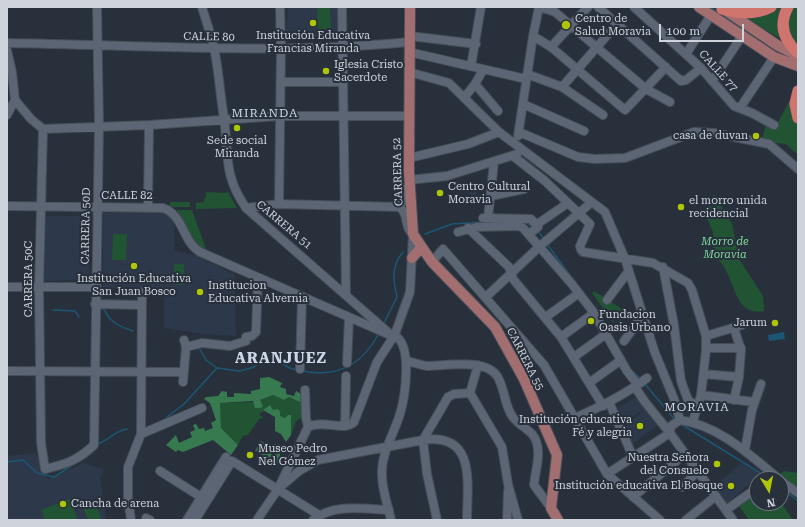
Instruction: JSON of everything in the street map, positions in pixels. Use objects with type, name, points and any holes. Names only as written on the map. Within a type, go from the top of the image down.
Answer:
[{"type":"highway","points":[[721,8],[746,13],[759,12],[771,7]]},
{"type":"highway","points":[[788,7],[782,22],[784,34],[786,41],[798,55]]},
{"type":"highway","points":[[798,91],[795,104],[798,118]]},
{"type":"main road","name":"CARRERA 52","points":[[410,7],[409,180],[413,234]]},
{"type":"main road","points":[[699,7],[774,57],[798,66]]},
{"type":"main road","points":[[721,8],[777,45],[798,55]]},
{"type":"main road","name":"CARRERA 55","points":[[413,234],[432,262],[495,327],[524,379],[557,455],[551,508]]},
{"type":"main road","points":[[412,258],[418,251],[424,250]]},
{"type":"main road","points":[[551,508],[558,520]]},
{"type":"street","name":"CARRERA 50D","points":[[94,445],[95,304],[99,126],[97,7]]},
{"type":"street","name":"CARRERA 51","points":[[202,7],[214,48],[224,121],[226,154],[230,176],[246,208],[346,294],[392,336]]},
{"type":"street","points":[[279,204],[279,116],[281,82],[280,7]]},
{"type":"street","points":[[342,7],[346,207],[346,294]]},
{"type":"street","points":[[471,66],[476,44],[481,7]]},
{"type":"street","points":[[517,145],[533,36],[540,7],[555,12],[595,49],[646,89],[670,102]]},
{"type":"street","points":[[551,47],[588,7]]},
{"type":"street","points":[[598,7],[683,82],[701,68]]},
{"type":"street","name":"CALLE 77","points":[[634,7],[701,68],[734,106],[774,124]]},
{"type":"street","points":[[686,54],[711,15]]},
{"type":"street","points":[[562,87],[617,24]]},
{"type":"street","points":[[533,36],[551,47],[576,70],[625,110],[666,67]]},
{"type":"street","points":[[712,81],[742,36]]},
{"type":"street","name":"CALLE 80","points":[[7,43],[214,48],[342,48],[409,43],[476,44]]},
{"type":"street","name":"CALLE 80","points":[[409,43],[483,70],[527,76],[562,87],[603,115]]},
{"type":"street","points":[[7,51],[12,72],[15,100],[31,119],[43,129],[224,121],[279,116],[409,116]]},
{"type":"street","points":[[740,108],[774,57]]},
{"type":"street","points":[[464,98],[475,84],[483,70]]},
{"type":"street","points":[[409,72],[448,82],[499,132],[603,209],[608,216],[625,259],[677,422]]},
{"type":"street","points":[[281,82],[343,82]]},
{"type":"street","points":[[475,84],[498,111]]},
{"type":"street","points":[[7,115],[15,100]]},
{"type":"street","points":[[523,104],[584,131]]},
{"type":"street","points":[[148,207],[149,125]]},
{"type":"street","name":"CARRERA 50C","points":[[43,129],[39,287],[41,443],[46,469],[67,464],[82,456],[94,445]]},
{"type":"street","points":[[409,158],[468,144],[499,132]]},
{"type":"street","points":[[519,132],[578,157],[595,159],[625,158],[694,132],[762,142],[775,148],[798,169]]},
{"type":"street","points":[[399,207],[406,197],[409,180],[448,176],[524,152]]},
{"type":"street","points":[[513,156],[545,181],[588,221],[590,227],[580,246],[583,252],[625,259],[643,260],[663,267],[688,283],[692,290],[706,336],[704,374],[701,395],[693,421]]},
{"type":"street","points":[[494,162],[491,196],[486,218],[529,218],[534,229],[544,242],[547,257],[579,293],[594,313],[627,371],[641,382],[645,402],[670,433],[733,520]]},
{"type":"street","points":[[491,196],[524,189]]},
{"type":"street","points":[[486,297],[544,242],[592,202]]},
{"type":"street","points":[[458,232],[468,228],[519,226],[534,229],[568,203]]},
{"type":"street","points":[[246,208],[279,204],[346,207],[399,207],[404,211],[407,226],[413,234]]},
{"type":"street","name":"CALLE 82","points":[[7,206],[158,207],[172,212],[178,219],[184,235],[192,246],[200,252],[258,279],[392,336]]},
{"type":"street","points":[[468,228],[509,267],[512,278],[546,317],[561,337],[588,383],[606,404],[633,457]]},
{"type":"street","name":"CARRERA 52","points":[[392,336],[410,292],[413,234]]},
{"type":"street","points":[[432,262],[443,249],[486,297],[544,365],[607,474],[660,520]]},
{"type":"street","points":[[663,267],[674,325],[681,381],[688,400],[697,407]]},
{"type":"street","points":[[607,300],[628,272]]},
{"type":"street","points":[[184,382],[185,343],[230,346],[246,341],[246,336],[252,336],[256,332],[258,279]]},
{"type":"street","points":[[7,287],[96,287]]},
{"type":"street","points":[[131,520],[128,498],[128,467],[141,434],[140,372],[142,292]]},
{"type":"street","points":[[546,317],[579,293]]},
{"type":"street","points":[[301,367],[302,297]]},
{"type":"street","points":[[95,304],[142,305]]},
{"type":"street","points":[[561,337],[594,313]]},
{"type":"street","points":[[624,341],[643,315]]},
{"type":"street","points":[[347,362],[349,318]]},
{"type":"street","points":[[706,336],[738,327],[741,348],[739,377],[734,400]]},
{"type":"street","points":[[574,357],[606,334]]},
{"type":"street","points":[[308,427],[322,423],[344,426],[352,425],[357,418],[376,366],[392,336],[402,341],[406,361],[401,412],[386,448],[382,475],[391,520]]},
{"type":"street","points":[[706,348],[741,348]]},
{"type":"street","points":[[588,383],[621,360]]},
{"type":"street","points":[[406,361],[426,366],[478,365],[491,370],[497,375],[513,417],[533,435],[538,451],[534,485],[551,508]]},
{"type":"street","points":[[478,365],[470,393],[502,447],[508,484],[518,520]]},
{"type":"street","points":[[7,370],[184,372]]},
{"type":"street","points":[[704,374],[739,377]]},
{"type":"street","points":[[344,426],[346,376]]},
{"type":"street","points":[[575,418],[606,404],[641,382]]},
{"type":"street","points":[[745,450],[754,402],[761,384]]},
{"type":"street","points":[[257,520],[278,489],[308,427],[306,418],[305,390]]},
{"type":"street","points":[[438,520],[427,474],[423,440],[448,397],[454,394],[470,393]]},
{"type":"street","points":[[701,395],[754,402]]},
{"type":"street","points":[[141,434],[202,408]]},
{"type":"street","points":[[607,474],[670,433],[671,426],[677,422],[693,421],[745,450],[769,471]]},
{"type":"street","points":[[278,489],[299,471],[318,460],[440,438],[448,440],[454,444],[467,466],[467,520]]},
{"type":"street","points":[[633,497],[685,454]]},
{"type":"street","points":[[187,520],[226,457]]},
{"type":"street","points":[[195,520],[232,461],[278,489],[316,518],[333,510],[348,508],[389,510]]},
{"type":"street","points":[[682,487],[698,471]]},
{"type":"street","points":[[160,472],[202,497]]},
{"type":"street","points":[[507,520],[508,484]]},
{"type":"street","points":[[789,487],[798,493]]},
{"type":"street","points":[[726,510],[749,494]]},
{"type":"street","points":[[686,520],[716,496]]},
{"type":"shaded area","name":"Institución Educativa Francias Miranda","points":[[288,7],[339,7],[338,36],[286,38]]},
{"type":"shaded area","points":[[480,181],[475,202],[472,203],[467,185]]},
{"type":"shaded area","points":[[103,213],[164,213],[174,220],[174,250],[197,256],[235,275],[236,336],[203,334],[164,328],[164,288],[103,288]]},
{"type":"shaded area","points":[[45,216],[89,216],[89,280],[44,281]]},
{"type":"shaded area","points":[[638,396],[646,408],[621,425],[616,409]]},
{"type":"shaded area","name":"Institución educativa Fé y alegria","points":[[647,408],[658,425],[631,445],[622,428]]},
{"type":"shaded area","points":[[36,453],[48,479],[84,463],[104,469],[100,477],[106,520],[7,520],[7,456]]},
{"type":"shaded area","name":"Institución educativa El Bosque","points":[[741,463],[755,471],[749,471],[749,484],[726,505],[713,488]]},
{"type":"green space","points":[[317,7],[330,7],[331,29],[318,29]]},
{"type":"green space","points":[[776,7],[785,7],[783,40],[743,17]]},
{"type":"green space","points":[[792,7],[798,7],[798,47],[787,35],[789,10]]},
{"type":"green space","points":[[738,22],[798,62],[770,50],[734,27]]},
{"type":"green space","points":[[795,91],[798,123],[798,155],[786,144],[774,143],[762,138],[768,119],[777,124]]},
{"type":"green space","points":[[206,192],[228,192],[237,208],[196,209],[196,203],[204,202]]},
{"type":"green space","name":"Morro de Moravia","points":[[714,194],[732,224],[739,259],[763,296],[764,311],[753,311],[745,307],[739,300],[721,262],[713,255],[713,232],[704,212]]},
{"type":"green space","points":[[170,202],[190,202],[190,207],[170,207]]},
{"type":"green space","points":[[177,210],[192,210],[207,252],[196,244]]},
{"type":"green space","points":[[113,234],[127,234],[126,260],[112,260]]},
{"type":"green space","points":[[174,264],[184,264],[184,285],[174,285]]},
{"type":"green space","points":[[594,291],[622,309],[613,322],[592,293]]},
{"type":"green space","points":[[269,377],[282,383],[280,387],[286,389],[286,394],[294,396],[296,391],[303,395],[303,400],[300,402],[289,397],[284,400],[273,395],[260,400],[263,406],[261,408],[255,408],[253,401],[220,403],[221,428],[238,445],[231,455],[213,440],[183,452],[178,450],[176,452],[166,445],[176,435],[179,443],[192,437],[190,432],[195,430],[193,425],[196,424],[199,429],[204,428],[205,431],[213,428],[211,423],[216,420],[210,403],[204,399],[206,397],[218,396],[222,391],[227,392],[227,397],[234,397],[234,393],[251,394],[251,391],[260,389],[260,378]]},
{"type":"green space","points":[[273,395],[284,400],[289,397],[300,402],[303,400],[302,423],[301,418],[296,421],[291,435],[291,415],[285,418],[279,416],[280,412],[274,411],[268,406],[259,415],[263,417],[262,419],[260,418],[248,435],[243,436],[238,445],[221,428],[220,403],[255,402]]},
{"type":"green space","points":[[270,405],[273,410],[278,409],[280,416],[285,418],[288,415],[291,415],[291,435],[286,442],[281,434],[275,431],[275,417],[263,410]]},
{"type":"green space","points":[[261,441],[271,447],[275,444],[279,446],[279,464],[255,451]]},
{"type":"green space","points":[[789,472],[798,473],[798,490],[789,483]]},
{"type":"green space","name":"Cancha de arena","points":[[69,499],[78,520],[45,520],[41,510]]},
{"type":"green space","points":[[749,499],[749,511],[787,511],[793,520],[749,520],[739,506]]},
{"type":"green space","points":[[95,503],[102,520],[88,520],[83,508]]},
{"type":"water","points":[[784,332],[785,339],[769,341],[768,335]]},
{"type":"waterway","points":[[711,7],[736,25]]},
{"type":"waterway","points":[[425,234],[452,224],[484,222]]},
{"type":"waterway","points":[[527,223],[533,227]]},
{"type":"waterway","points":[[538,231],[544,239]]},
{"type":"waterway","points":[[547,244],[572,278]]},
{"type":"waterway","points":[[384,323],[397,297],[394,273],[396,263],[403,252]]},
{"type":"waterway","points":[[589,300],[598,311],[622,355]]},
{"type":"waterway","points":[[24,303],[28,310]]},
{"type":"waterway","points":[[100,308],[105,310],[109,318],[116,324],[133,331]]},
{"type":"waterway","points":[[53,310],[75,311],[79,317]]},
{"type":"waterway","points":[[303,371],[315,373],[327,372],[347,366],[364,354],[378,335]]},
{"type":"waterway","points":[[198,346],[206,360],[217,368]]},
{"type":"waterway","points":[[167,417],[184,404],[217,368],[239,371],[247,369],[254,367],[269,353],[273,353],[286,366],[297,370]]},
{"type":"waterway","points":[[631,370],[640,378]]},
{"type":"waterway","points":[[645,384],[675,420]]},
{"type":"waterway","points":[[681,424],[757,471]]},
{"type":"waterway","points":[[98,444],[120,431],[127,429]]},
{"type":"waterway","points":[[7,462],[23,460],[37,473],[54,477],[74,464]]},
{"type":"waterway","points":[[789,494],[798,501]]},
{"type":"place","name":"Institución Educativa Francias Miranda","points":[[313,23]]},
{"type":"place","name":"Centro de Salud Moravia","points":[[566,25]]},
{"type":"place","name":"Iglesia Cristo Sacerdote","points":[[326,71]]},
{"type":"place","name":"Sede social Miranda","points":[[237,128]]},
{"type":"place","name":"casa de duvan","points":[[756,136]]},
{"type":"place","name":"Centro Cultural Moravia","points":[[440,193]]},
{"type":"place","name":"el morro unida recidencial","points":[[681,207]]},
{"type":"place","name":"Institución Educativa San Juan Bosco","points":[[134,266]]},
{"type":"place","name":"Institucion Educativa Alvernia","points":[[200,292]]},
{"type":"place","name":"Fundacion Oasis Urbano","points":[[591,321]]},
{"type":"place","name":"Jarum","points":[[775,323]]},
{"type":"place","name":"Institución educativa Fé y alegria","points":[[640,426]]},
{"type":"place","name":"Museo Pedro Nel Gómez","points":[[250,455]]},
{"type":"place","name":"Nuestra Señora del Consuelo","points":[[717,464]]},
{"type":"place","name":"Institución educativa El Bosque","points":[[731,486]]},
{"type":"place","name":"Cancha de arena","points":[[63,504]]},
{"type":"district","name":"MIRANDA","points":[[265,113]]},
{"type":"district","name":"ARANJUEZ","points":[[281,359]]},
{"type":"district","name":"MORAVIA","points":[[697,407]]}]
